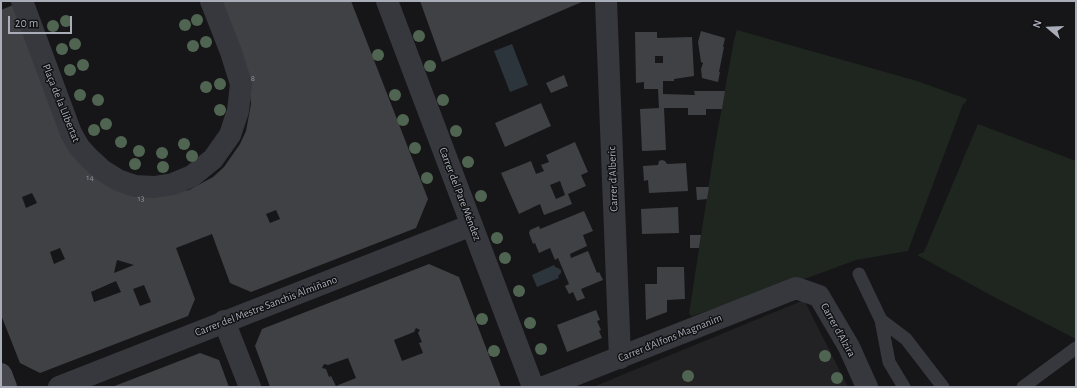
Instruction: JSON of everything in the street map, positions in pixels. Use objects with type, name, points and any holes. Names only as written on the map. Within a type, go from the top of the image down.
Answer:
[{"type":"street","name":"Plaça de la Llibertat","points":[[22,1],[71,133],[79,147],[102,170],[118,180],[135,186],[154,187],[173,184],[192,176],[213,159],[230,135],[238,111],[241,84],[231,52],[211,1]]},
{"type":"street","name":"Carrer del Pare Méndez","points":[[387,1],[533,387]]},
{"type":"street","name":"Carrer d'Alberic","points":[[606,1],[620,358]]},
{"type":"street","name":"Carrer del Mestre Sanchis Almiñano","points":[[59,387],[472,225]]},
{"type":"street","name":"Carrer d'Alfons Magnanim","points":[[544,387],[796,288]]},
{"type":"street","name":"Carrer d'Alzira","points":[[796,288],[819,296],[849,347],[867,387]]},
{"type":"street","points":[[224,322],[250,387]]},
{"type":"street","points":[[1,374],[6,387]]},
{"type":"lane","points":[[859,274],[881,320],[889,362],[904,387]]},
{"type":"lane","points":[[881,320],[906,339],[943,387]]},
{"type":"lane","points":[[1023,387],[1076,348]]},
{"type":"shaded area","points":[[737,30],[917,81],[967,99],[963,104],[908,251],[856,260],[810,277],[692,316],[689,314],[714,151]]},
{"type":"shaded area","points":[[512,44],[528,85],[510,92],[494,51]]},
{"type":"shaded area","points":[[978,124],[1076,161],[1076,339],[917,255],[924,252]]},
{"type":"shaded area","points":[[554,265],[561,270],[561,273],[558,276],[559,278],[537,287],[532,275]]},
{"type":"shaded area","points":[[804,300],[848,387],[593,387]]},
{"type":"building","points":[[220,1],[351,1],[428,199],[416,228],[251,292],[230,283],[212,234],[176,248],[195,299],[188,316],[40,373],[20,363],[1,315],[1,10],[13,5],[63,132],[158,196],[189,190],[213,177],[224,167],[240,144],[246,131],[251,104],[248,76]],"holes":[[[32,193],[37,203],[26,208],[22,197]],[[276,210],[280,219],[270,223],[266,214]],[[60,248],[65,259],[54,264],[50,252]],[[117,260],[134,265],[114,273]],[[116,281],[121,292],[94,302],[91,292]],[[144,285],[151,302],[140,306],[133,289]]]},
{"type":"building","points":[[420,1],[584,1],[442,62]]},
{"type":"building","points":[[701,31],[725,38],[718,82],[702,78],[701,69],[703,63],[701,62],[698,42]]},
{"type":"building","points":[[635,32],[657,32],[657,38],[692,37],[694,76],[674,79],[674,81],[663,81],[663,94],[695,95],[694,91],[725,91],[722,109],[706,109],[706,115],[688,115],[688,108],[664,108],[666,150],[642,151],[640,109],[659,108],[658,89],[644,89],[644,82],[636,83]],"holes":[[[655,56],[663,56],[663,63],[655,63]]]},
{"type":"building","points":[[564,75],[568,86],[551,93],[546,83]]},
{"type":"building","points":[[541,103],[551,126],[505,147],[495,123]]},
{"type":"building","points":[[575,142],[588,172],[581,175],[586,186],[568,194],[572,204],[544,215],[540,204],[519,214],[501,173],[531,161],[536,174],[544,171],[541,165],[549,162],[546,155]],"holes":[[[560,181],[565,195],[556,199],[550,185]]]},
{"type":"building","points":[[662,160],[667,164],[686,163],[688,191],[649,193],[648,180],[644,181],[643,166],[658,165],[659,161]]},
{"type":"building","points":[[696,187],[709,187],[707,199],[697,200]]},
{"type":"building","points":[[678,207],[679,233],[642,234],[641,209]]},
{"type":"building","points":[[584,211],[593,231],[583,235],[587,246],[570,254],[571,258],[588,251],[597,273],[599,272],[603,280],[581,289],[585,298],[577,301],[573,292],[569,294],[565,286],[569,284],[558,258],[555,260],[550,248],[539,253],[535,243],[533,244],[529,233],[530,230],[539,226],[540,229]]},
{"type":"building","points":[[690,235],[701,235],[699,248],[690,248]]},
{"type":"building","points":[[429,264],[459,277],[501,387],[270,387],[255,346],[262,329]],"holes":[[[416,328],[420,330],[418,333],[422,342],[419,343],[423,353],[402,361],[394,340],[414,332]],[[348,358],[356,378],[336,386],[331,376],[329,377],[326,369],[322,368],[324,364],[328,365]]]},
{"type":"building","points":[[657,267],[684,267],[685,299],[667,300],[667,312],[646,320],[645,284],[657,284]]},
{"type":"building","points":[[596,310],[600,320],[597,321],[601,330],[599,331],[602,338],[567,352],[557,325]]},
{"type":"building","points":[[200,353],[219,360],[229,387],[112,387]]}]
